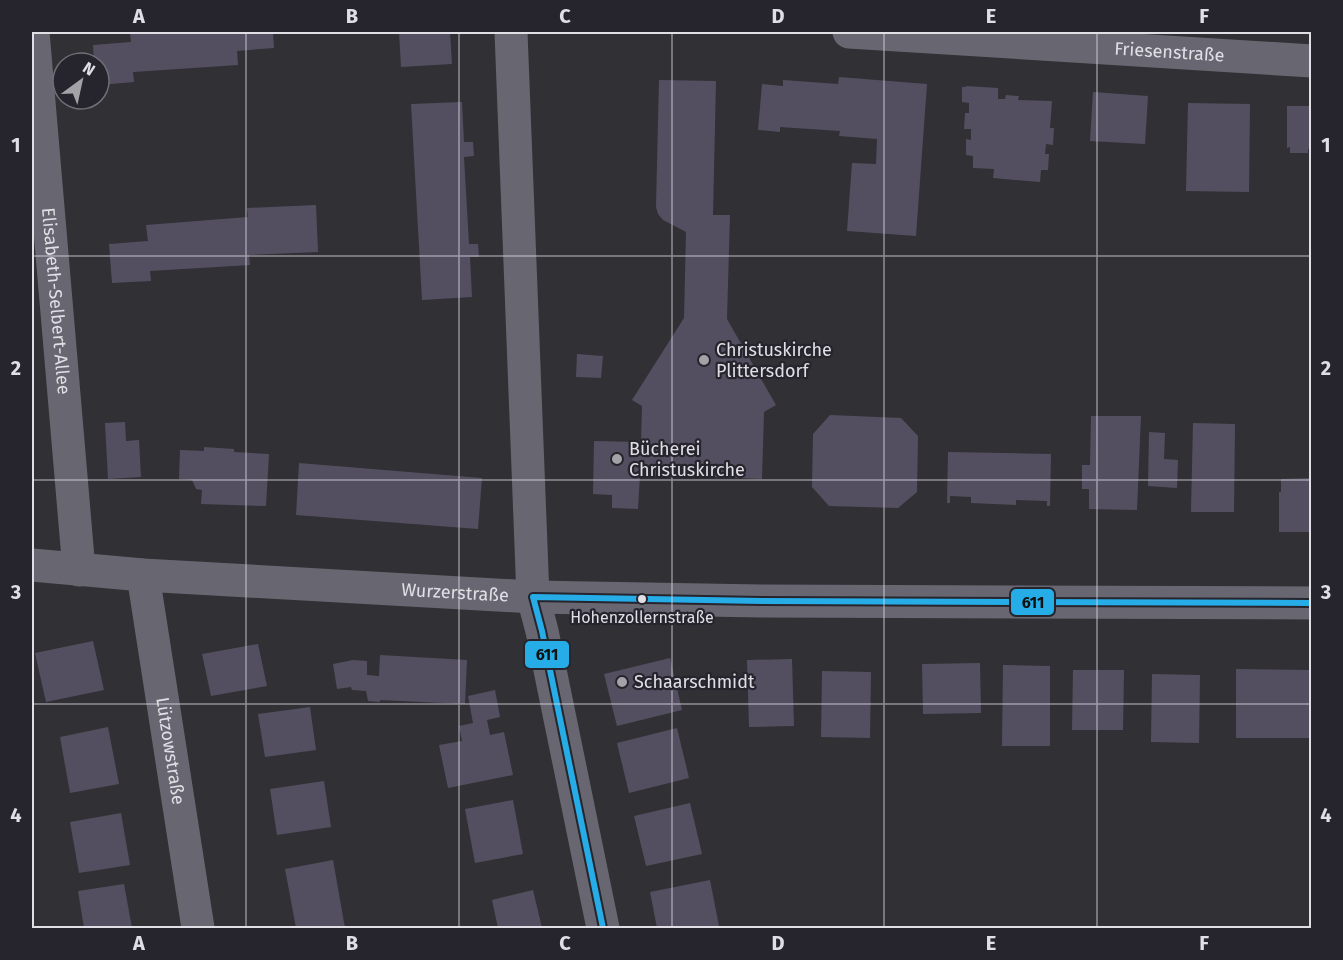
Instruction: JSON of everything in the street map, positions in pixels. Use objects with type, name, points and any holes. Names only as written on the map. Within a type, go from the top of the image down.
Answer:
[{"type":"street","name":"Elisabeth-Selbert-Allee","points":[[33,32],[79,570]]},
{"type":"street","points":[[511,32],[533,597],[603,928]]},
{"type":"street","name":"Friesenstraße","points":[[849,32],[1311,60]]},
{"type":"street","name":"Wurzerstraße","points":[[32,565],[143,575],[533,597],[762,601],[1311,603]]},
{"type":"street","name":"Lützowstraße","points":[[143,575],[198,928]]},
{"type":"building","points":[[130,32],[273,32],[274,48],[237,51],[238,65],[133,72],[134,82],[111,84],[111,51],[93,51],[93,45],[131,42]]},
{"type":"building","points":[[399,32],[450,32],[452,64],[401,67]]},
{"type":"building","points":[[839,77],[927,84],[916,236],[847,231],[852,163],[876,164],[877,139],[839,136],[840,131],[780,127],[780,132],[758,130],[762,84],[783,86],[783,80],[838,84]]},
{"type":"building","name":"Christuskirche Plittersdorf","points":[[659,80],[716,81],[713,215],[730,215],[727,319],[776,405],[764,412],[762,479],[711,477],[710,469],[691,468],[689,477],[640,475],[638,509],[612,508],[612,495],[593,494],[594,441],[641,442],[642,406],[632,400],[684,318],[686,232],[663,220],[656,207]]},
{"type":"building","points":[[962,87],[998,88],[998,99],[1005,99],[1006,95],[1019,96],[1018,100],[1052,101],[1050,128],[1054,128],[1053,145],[1046,144],[1045,154],[1049,154],[1048,170],[1041,170],[1040,182],[993,178],[994,169],[973,168],[973,156],[966,155],[966,139],[971,140],[971,129],[964,129],[965,113],[969,113],[969,103],[962,102]]},
{"type":"building","points":[[1093,92],[1148,96],[1145,144],[1090,141]]},
{"type":"building","points":[[462,102],[464,142],[473,142],[474,156],[464,157],[469,244],[478,244],[479,257],[470,257],[472,297],[422,300],[411,104]]},
{"type":"building","points":[[1188,103],[1250,104],[1249,192],[1186,191]]},
{"type":"building","points":[[1287,106],[1311,106],[1311,149],[1308,149],[1308,153],[1290,153],[1290,147],[1287,148]]},
{"type":"building","points":[[316,205],[318,252],[249,255],[250,265],[150,271],[151,281],[112,283],[109,244],[148,241],[146,225],[248,217],[247,208]]},
{"type":"building","points":[[577,354],[603,356],[601,378],[576,377]]},
{"type":"building","points":[[830,415],[901,418],[918,436],[917,492],[898,508],[829,506],[812,487],[813,434]]},
{"type":"building","points":[[1091,416],[1141,416],[1137,510],[1089,509],[1089,489],[1082,489],[1082,465],[1090,465]]},
{"type":"building","points":[[125,422],[126,441],[139,440],[141,477],[108,479],[105,423]]},
{"type":"building","points":[[1193,423],[1235,424],[1234,512],[1191,512]]},
{"type":"building","points":[[1149,432],[1165,433],[1164,459],[1178,460],[1177,488],[1148,486]]},
{"type":"building","points":[[204,447],[269,454],[266,506],[201,504],[202,490],[196,489],[192,480],[179,479],[180,450],[204,451]]},
{"type":"building","points":[[948,452],[1051,454],[1050,506],[1047,506],[1047,501],[1016,500],[1016,505],[971,503],[971,497],[950,496],[950,503],[947,503]]},
{"type":"building","points":[[299,463],[482,478],[478,529],[296,515]]},
{"type":"building","points":[[1311,478],[1311,532],[1279,532],[1281,479]]},
{"type":"building","points":[[93,641],[104,690],[46,702],[35,653]]},
{"type":"building","points":[[258,644],[267,686],[211,696],[202,654]]},
{"type":"building","points":[[380,655],[467,660],[465,704],[368,701],[366,691],[352,690],[351,687],[337,689],[333,664],[353,660],[367,661],[367,675],[379,676]]},
{"type":"building","points":[[670,658],[682,710],[617,726],[604,674]]},
{"type":"building","points":[[792,659],[794,726],[749,727],[747,660]]},
{"type":"building","points":[[980,663],[981,713],[923,714],[922,664]]},
{"type":"building","points":[[1003,665],[1050,666],[1050,746],[1002,746]]},
{"type":"building","points":[[1236,669],[1311,670],[1311,738],[1236,738]]},
{"type":"building","points":[[1073,670],[1124,670],[1123,730],[1072,730]]},
{"type":"building","points":[[822,671],[871,672],[870,738],[821,737]]},
{"type":"building","points":[[1152,674],[1200,675],[1199,743],[1151,742]]},
{"type":"building","points":[[495,690],[500,717],[487,720],[490,735],[504,732],[513,775],[448,788],[439,745],[462,741],[459,726],[473,723],[468,696]]},
{"type":"building","points":[[310,707],[316,750],[265,757],[258,714]]},
{"type":"building","points":[[108,727],[119,784],[70,793],[60,737]]},
{"type":"building","points":[[677,728],[689,778],[629,793],[617,743]]},
{"type":"building","points":[[324,781],[331,827],[277,835],[270,789]]},
{"type":"building","points":[[513,800],[523,854],[475,863],[465,809]]},
{"type":"building","points":[[690,803],[702,854],[646,866],[634,816]]},
{"type":"building","points":[[121,813],[130,865],[79,873],[70,822]]},
{"type":"building","points":[[333,860],[345,928],[296,928],[285,869]]},
{"type":"building","points":[[710,880],[719,926],[657,928],[650,892]]},
{"type":"building","points":[[124,884],[132,928],[84,928],[78,891]]},
{"type":"building","points":[[533,890],[542,928],[498,928],[492,900]]},
{"type":"transit line","name":"611","points":[[603,928],[533,597],[762,601],[1312,603]]},
{"type":"place","name":"Christuskirche Plittersdorf","points":[[704,360]]},
{"type":"place","name":"Bücherei Christuskirche","points":[[617,459]]},
{"type":"place","name":"Hohenzollernstraße","points":[[642,599]]},
{"type":"place","name":"Schaarschmidt","points":[[622,682]]}]
